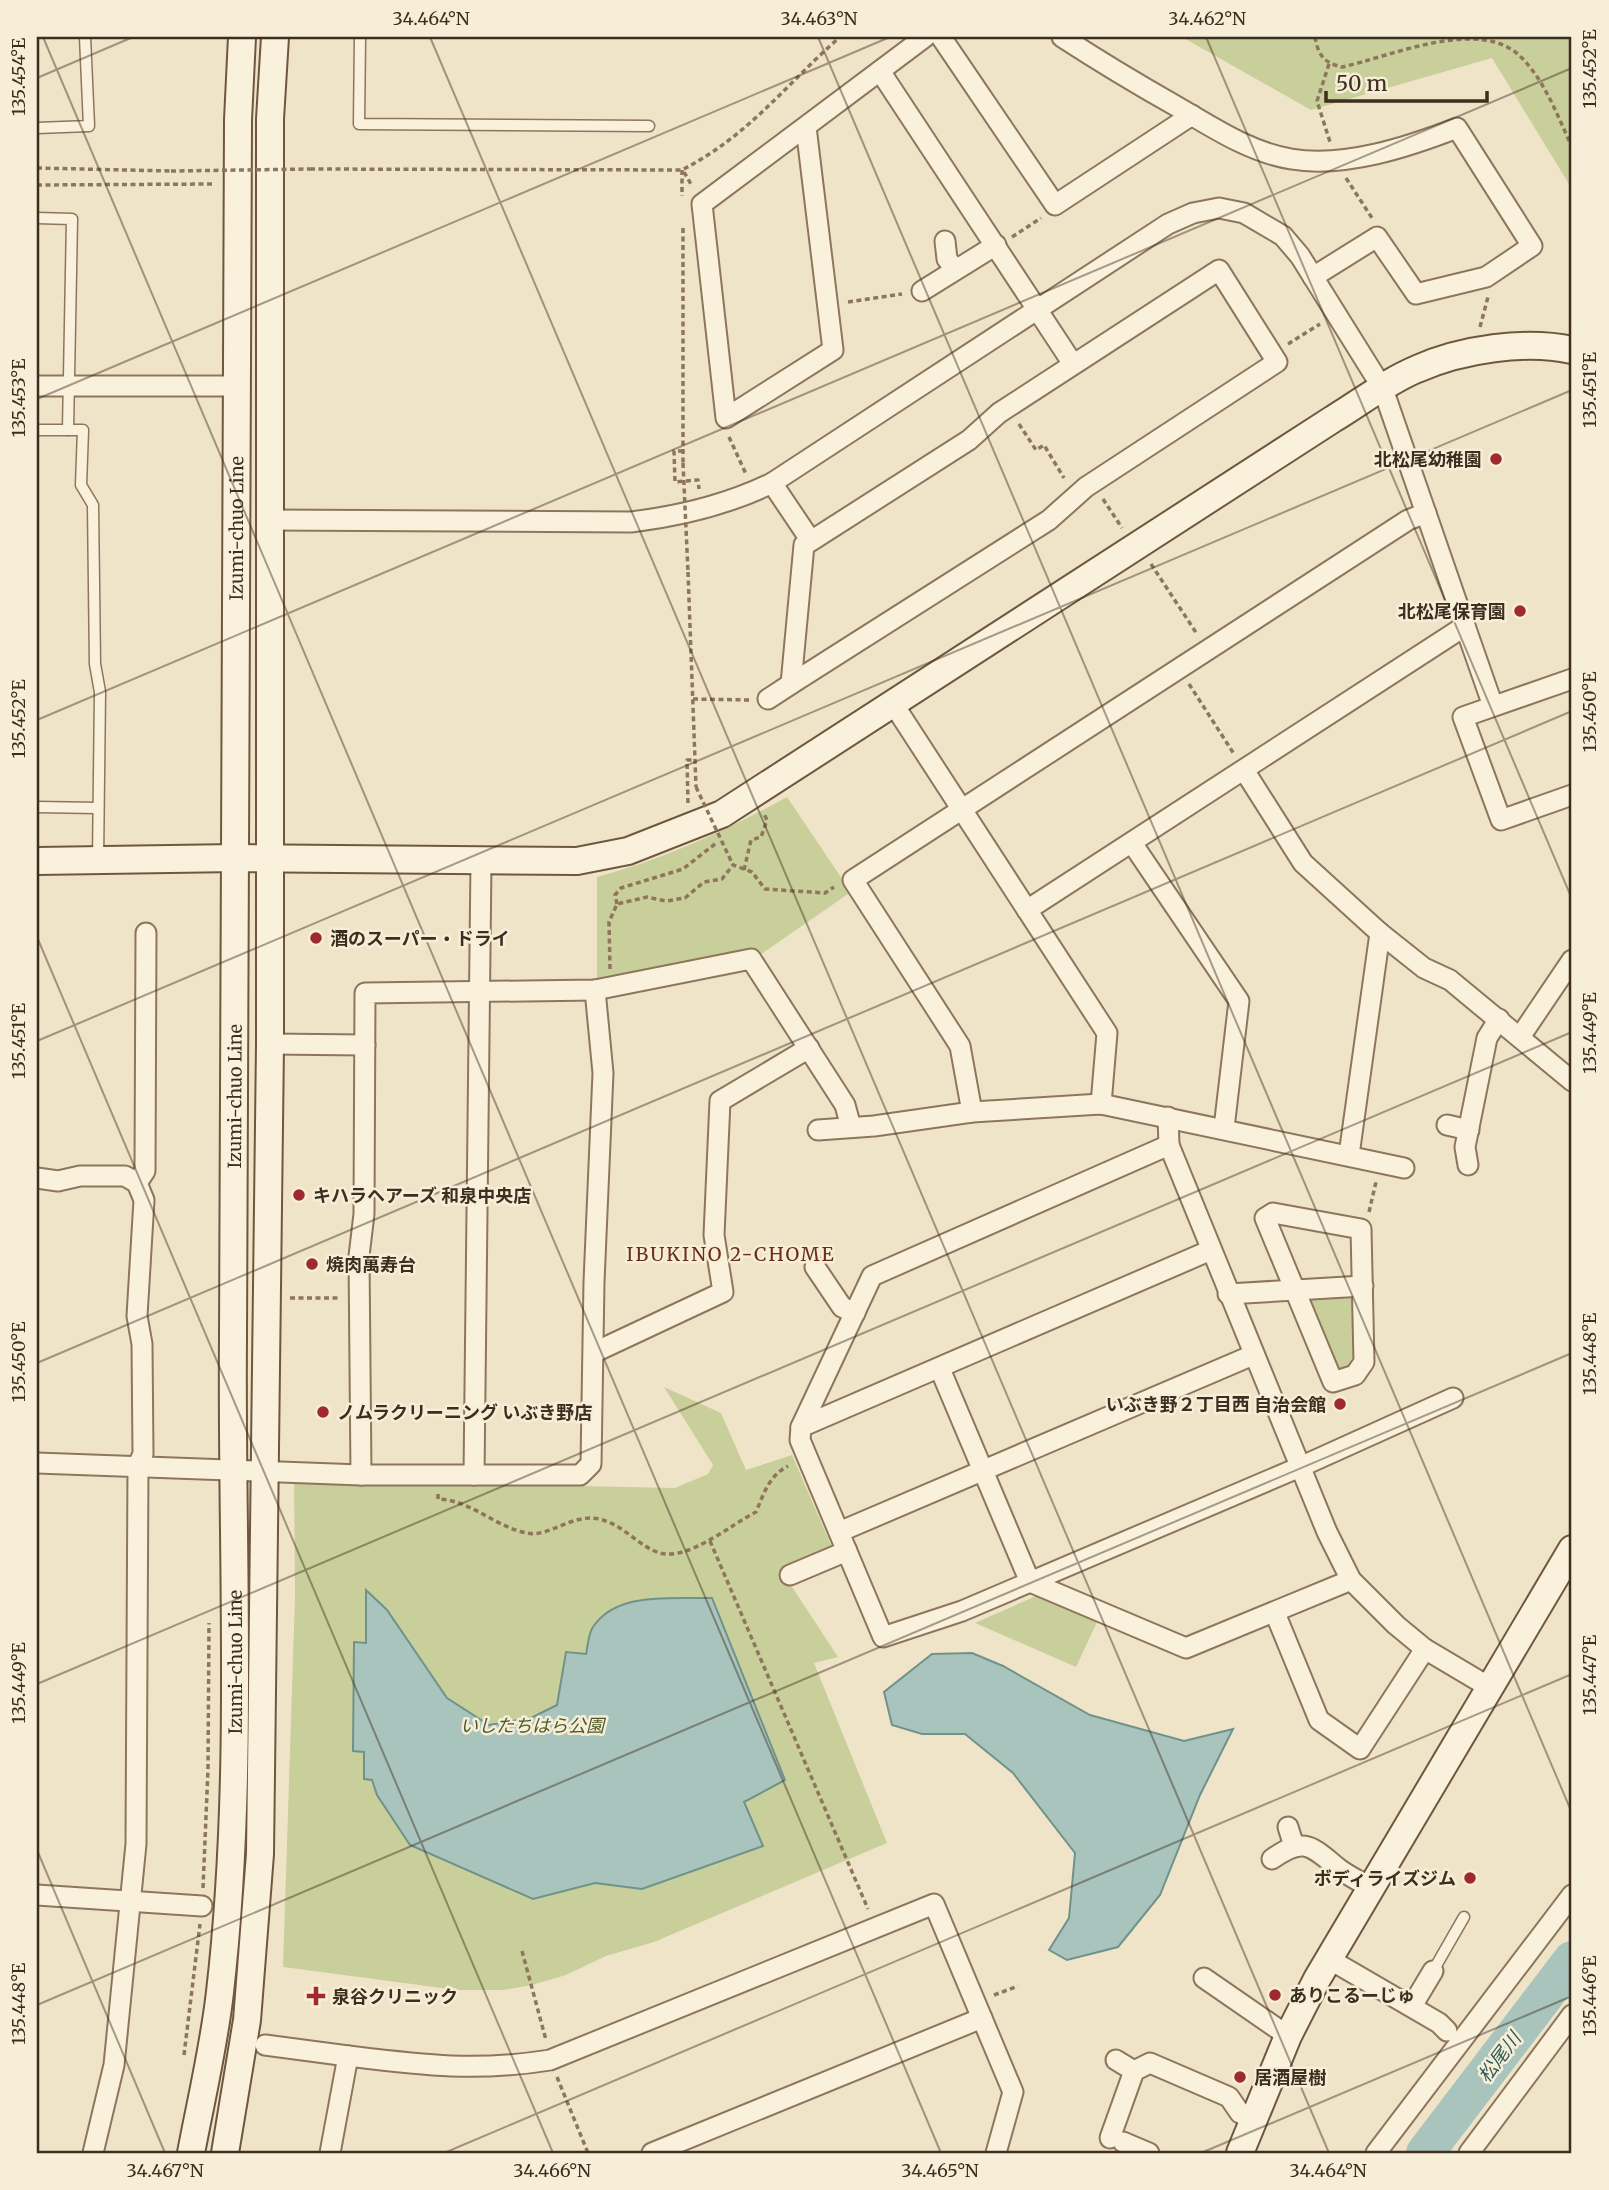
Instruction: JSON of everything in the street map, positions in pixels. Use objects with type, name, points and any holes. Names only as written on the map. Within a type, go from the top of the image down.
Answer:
[{"type":"street","name":"Izumi-chuo Line","points":[[191,2153],[220,1994],[229,1879],[235,1590],[236,858],[233,694],[238,120],[242,37]]},
{"type":"street","name":"Izumi-chuo Line","points":[[225,2153],[247,2020],[260,1854],[267,1471],[270,1044],[270,119],[275,37]]},
{"type":"street","points":[[806,127],[832,350],[726,418],[702,204],[925,37]]},
{"type":"street","points":[[940,37],[1055,205],[1192,116]]},
{"type":"street","points":[[1062,37],[1192,116],[1254,149],[1292,159],[1336,160],[1375,153],[1457,128],[1532,246],[1486,277],[1416,293],[1377,237],[1313,277]]},
{"type":"street","points":[[880,71],[1073,364]]},
{"type":"street","points":[[269,520],[631,522],[668,518],[738,499],[772,483],[1168,224],[1194,213],[1219,208],[1244,213],[1283,236],[1313,277],[1383,389],[1493,706]]},
{"type":"street","points":[[945,241],[947,259],[954,268]]},
{"type":"street","points":[[922,291],[954,268],[996,245]]},
{"type":"street","points":[[768,699],[1049,520],[1076,496],[1277,362],[1219,270],[1008,407],[969,440],[804,545],[791,684]]},
{"type":"street","points":[[37,861],[236,858],[578,861],[628,851],[681,833],[722,814],[1418,369],[1465,354],[1507,348],[1572,350]]},
{"type":"street","points":[[37,386],[236,386]]},
{"type":"street","points":[[772,483],[811,541]]},
{"type":"street","points":[[972,1112],[960,1046],[853,880],[1408,520],[1426,513]]},
{"type":"street","points":[[1027,910],[1465,626]]},
{"type":"street","points":[[1572,678],[1463,718],[1501,820],[1572,795]]},
{"type":"street","points":[[894,705],[1107,1033],[1101,1104]]},
{"type":"street","points":[[1244,770],[1303,863],[1380,933],[1424,968],[1450,980],[1572,1081]]},
{"type":"street","points":[[1132,843],[1239,1001],[1224,1128]]},
{"type":"street","points":[[474,1475],[481,862]]},
{"type":"street","points":[[137,1182],[145,1171],[146,933]]},
{"type":"street","points":[[1349,1156],[1380,933]]},
{"type":"street","points":[[361,1475],[359,1298],[365,993],[603,989],[751,959],[845,1105],[851,1128]]},
{"type":"street","points":[[1520,1037],[1572,960]]},
{"type":"street","points":[[37,1464],[138,1465],[361,1475],[580,1475],[591,1464],[594,1282],[603,1073],[603,989]]},
{"type":"street","points":[[1468,1165],[1465,1147],[1487,1038],[1499,1019]]},
{"type":"street","points":[[270,1044],[365,1045]]},
{"type":"street","points":[[594,1352],[723,1292],[714,1235],[720,1101],[809,1048]]},
{"type":"street","points":[[818,1130],[972,1112],[1101,1104],[1404,1168]]},
{"type":"street","points":[[1168,1117],[1169,1145],[1253,1355],[1351,1580],[1425,1649],[1489,1687]]},
{"type":"street","points":[[1447,1125],[1468,1130]]},
{"type":"street","points":[[1169,1145],[872,1276],[801,1427],[800,1440],[883,1637],[962,1611],[1300,1467],[1453,1398]]},
{"type":"street","points":[[37,1178],[58,1181],[80,1176],[125,1176],[137,1182],[144,1200],[137,1291],[137,1316],[142,1344],[143,1454],[138,1465],[136,1844],[114,2065],[93,2153]]},
{"type":"street","points":[[1273,1213],[1361,1229],[1364,1362],[1354,1375],[1333,1382],[1265,1218],[1273,1213]]},
{"type":"street","points":[[801,1427],[1211,1250]]},
{"type":"street","points":[[815,1267],[842,1307],[855,1313]]},
{"type":"street","points":[[1228,1294],[1363,1286]]},
{"type":"street","points":[[839,1532],[1253,1355]]},
{"type":"street","points":[[940,1369],[1030,1582],[1186,1648],[1351,1580]]},
{"type":"street","points":[[1240,2153],[1288,2036],[1329,1959],[1572,1549]]},
{"type":"street","points":[[790,1575],[847,1551]]},
{"type":"street","points":[[1275,1612],[1319,1720],[1360,1749],[1425,1649]]},
{"type":"street","points":[[1288,1827],[1294,1846]]},
{"type":"street","points":[[1272,1859],[1294,1846],[1315,1848],[1349,1876],[1371,1888]]},
{"type":"street","points":[[37,1895],[202,1906]]},
{"type":"street","points":[[1376,2153],[1572,1895]]},
{"type":"street","points":[[265,2045],[440,2067],[502,2067],[550,2060],[934,1904],[1013,2092],[996,2153]]},
{"type":"street","points":[[1329,1959],[1412,2006],[1447,2031]]},
{"type":"street","points":[[1412,2006],[1433,1971]]},
{"type":"street","points":[[1204,1978],[1288,2036]]},
{"type":"street","points":[[1469,2153],[1572,2015]]},
{"type":"street","points":[[652,2153],[982,2018]]},
{"type":"street","points":[[330,2153],[348,2056]]},
{"type":"street","points":[[1116,2060],[1134,2071]]},
{"type":"street","points":[[1149,2153],[1116,2140],[1134,2071],[1150,2063],[1229,2097],[1240,2113],[1254,2119]]},
{"type":"lane","points":[[37,128],[89,126],[85,37]]},
{"type":"lane","points":[[360,37],[359,124],[649,126]]},
{"type":"lane","points":[[37,218],[72,219],[71,386],[68,430]]},
{"type":"lane","points":[[37,430],[83,430],[81,485],[93,505],[95,664],[100,692],[98,861]]},
{"type":"lane","points":[[37,807],[97,808]]},
{"type":"lane","points":[[1433,1971],[1464,1917]]},
{"type":"path","points":[[37,168],[171,171],[682,170],[713,154],[744,132],[840,37]]},
{"type":"path","points":[[1315,37],[1317,48],[1329,64],[1342,67],[1454,39],[1491,43],[1520,56],[1532,70],[1572,147]]},
{"type":"path","points":[[1325,127],[1317,101],[1329,64]]},
{"type":"path","points":[[1336,160],[1377,225],[1377,237]]},
{"type":"path","points":[[682,170],[682,197]]},
{"type":"path","points":[[37,185],[214,184]]},
{"type":"path","points":[[682,223],[683,463],[696,787],[733,865],[752,872],[765,889],[813,893]]},
{"type":"path","points":[[1019,232],[1025,229]]},
{"type":"path","points":[[827,305],[886,298]]},
{"type":"path","points":[[1484,314],[1489,300]]},
{"type":"path","points":[[1304,334],[1313,328]]},
{"type":"path","points":[[1008,407],[1036,450],[1044,444],[1076,496]]},
{"type":"path","points":[[683,451],[674,451],[675,482],[698,480],[699,495]]},
{"type":"path","points":[[735,451],[747,476]]},
{"type":"path","points":[[1147,558],[1208,650]]},
{"type":"path","points":[[1179,668],[1244,770]]},
{"type":"path","points":[[693,699],[746,702]]},
{"type":"path","points":[[688,812],[687,760],[695,760]]},
{"type":"path","points":[[744,870],[751,840],[761,837],[767,820],[761,810],[754,819]]},
{"type":"path","points":[[603,989],[609,922],[618,904],[615,895],[621,888],[683,869],[705,850],[726,838]]},
{"type":"path","points":[[618,904],[647,897],[666,901],[685,898],[704,882],[722,879],[733,865]]},
{"type":"path","points":[[1361,1229],[1367,1221],[1380,1163]]},
{"type":"path","points":[[290,1298],[359,1298]]},
{"type":"path","points":[[438,1475],[438,1499],[449,1500],[482,1513],[510,1529],[531,1535],[577,1519],[599,1519],[621,1528],[659,1553],[677,1553],[710,1541],[729,1525],[756,1512],[767,1486],[778,1472],[807,1456]]},
{"type":"path","points":[[710,1541],[876,1928]]},
{"type":"path","points":[[183,2062],[202,1906],[208,1769],[209,1618]]},
{"type":"path","points":[[522,1951],[550,2060],[587,2153]]},
{"type":"green space","points":[[1182,37],[1572,37],[1572,189],[1492,58],[1311,110]]},
{"type":"green space","points":[[787,797],[851,892],[760,955],[755,948],[597,978],[597,877],[647,862],[694,843]]},
{"type":"green space","points":[[1345,1295],[1356,1301],[1357,1358],[1351,1367],[1341,1370],[1333,1367],[1308,1304],[1315,1297]]},
{"type":"green space","name":"いしたちはら公園","points":[[664,1387],[721,1413],[746,1470],[792,1455],[831,1545],[828,1550],[781,1570],[838,1657],[814,1663],[887,1843],[654,1942],[606,1956],[566,1975],[532,1985],[503,1990],[457,1990],[283,1967],[295,1596],[294,1480],[675,1488],[708,1474],[713,1465]]},
{"type":"green space","points":[[1038,1595],[1098,1620],[1076,1667],[975,1623]]},
{"type":"water","points":[[366,1590],[387,1610],[447,1698],[489,1725],[531,1718],[557,1705],[566,1652],[586,1654],[593,1627],[603,1615],[616,1607],[647,1599],[712,1598],[785,1780],[744,1802],[763,1846],[642,1889],[595,1883],[533,1899],[410,1845],[377,1795],[372,1780],[364,1779],[364,1752],[353,1751],[354,1642],[366,1643]]},
{"type":"water","points":[[972,1653],[1003,1666],[1090,1715],[1184,1741],[1233,1729],[1200,1795],[1160,1895],[1118,1947],[1067,1960],[1049,1950],[1069,1918],[1075,1853],[1013,1773],[965,1734],[922,1734],[892,1725],[884,1692],[932,1654]]},
{"type":"waterway","name":"松尾川","points":[[1425,2153],[1572,1960]]},
{"type":"place","name":"北松尾幼稚園","points":[[1496,459]]},
{"type":"place","name":"北松尾保育園","points":[[1520,611]]},
{"type":"place","name":"酒のスーパー・ドライ","points":[[316,938]]},
{"type":"place","name":"キハラヘアーズ 和泉中央店","points":[[299,1195]]},
{"type":"place","name":"焼肉萬寿台","points":[[312,1264]]},
{"type":"place","name":"いぶき野２丁目西 自治会館","points":[[1340,1404]]},
{"type":"place","name":"ノムラクリーニング いぶき野店","points":[[323,1412]]},
{"type":"place","name":"ボディライズジム","points":[[1470,1878]]},
{"type":"place","name":"ありこるーじゅ","points":[[1275,1995]]},
{"type":"place","name":"泉谷クリニック","points":[[316,1996]]},
{"type":"place","name":"居酒屋樹","points":[[1240,2077]]},
{"type":"district","name":"IBUKINO 2-CHOME","points":[[731,1254]]}]
